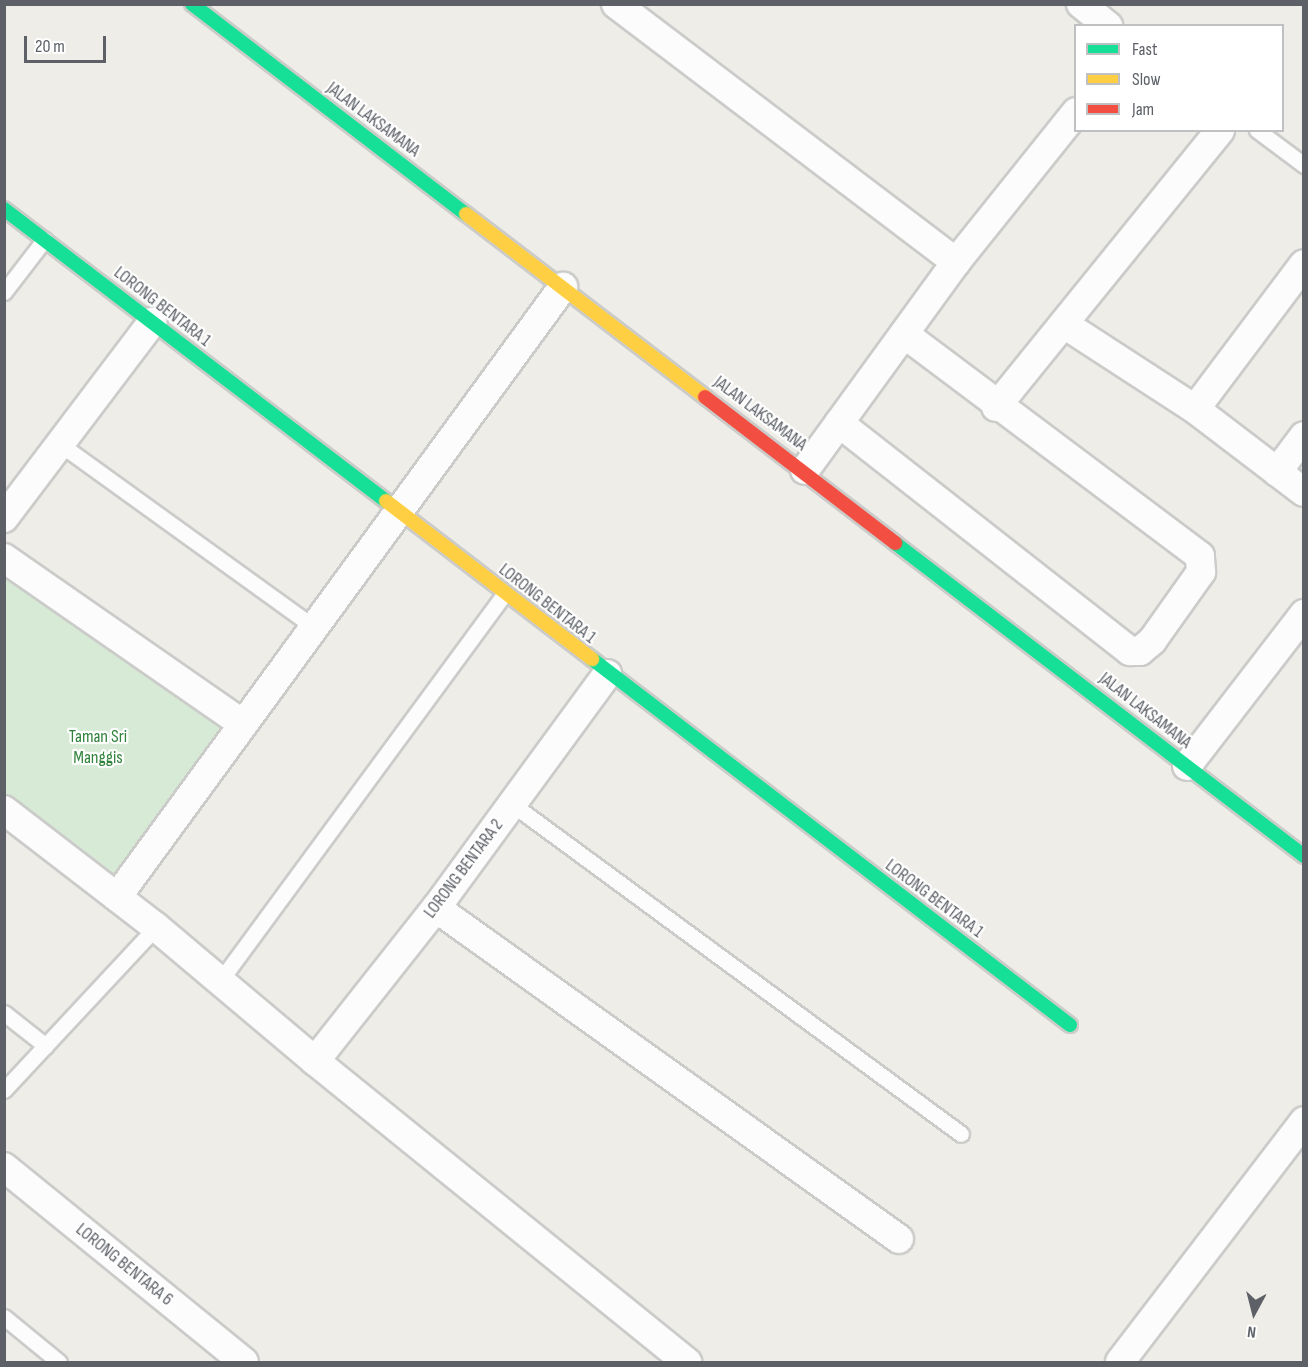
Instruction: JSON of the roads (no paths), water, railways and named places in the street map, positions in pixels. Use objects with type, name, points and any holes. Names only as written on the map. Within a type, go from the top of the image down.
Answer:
[{"type":"street","name":"JALAN LAKSAMANA","points":[[192,4],[804,470],[1304,856]]},
{"type":"street","points":[[616,4],[956,262]]},
{"type":"street","points":[[1081,4],[1106,24]]},
{"type":"street","points":[[804,470],[956,262],[1074,114]]},
{"type":"street","points":[[996,406],[1218,132]]},
{"type":"street","name":"LORONG BENTARA 1","points":[[4,209],[608,674],[1070,1025]]},
{"type":"street","points":[[1195,409],[1304,264]]},
{"type":"street","points":[[117,897],[563,287]]},
{"type":"street","points":[[4,518],[152,322]]},
{"type":"street","points":[[1064,324],[1195,409],[1304,492]]},
{"type":"street","points":[[839,423],[1130,651],[1140,651],[1152,642],[1201,572],[1200,556],[996,406],[904,334]]},
{"type":"street","points":[[1277,472],[1304,436]]},
{"type":"street","points":[[4,558],[243,724]]},
{"type":"street","points":[[1187,766],[1304,614]]},
{"type":"street","name":"LORONG BENTARA 2","points":[[315,1061],[436,908],[608,674]]},
{"type":"street","points":[[4,810],[156,927],[315,1061],[687,1362]]},
{"type":"street","points":[[436,908],[899,1239]]},
{"type":"street","points":[[1120,1362],[1304,1121]]},
{"type":"street","name":"LORONG BENTARA 6","points":[[4,1167],[244,1362]]},
{"type":"lane","points":[[1260,132],[1304,165]]},
{"type":"lane","points":[[4,292],[44,240]]},
{"type":"lane","points":[[60,444],[314,627]]},
{"type":"lane","points":[[220,981],[504,594]]},
{"type":"lane","points":[[512,804],[960,1134]]},
{"type":"lane","points":[[4,1090],[156,927]]},
{"type":"lane","points":[[4,1013],[46,1046]]},
{"type":"lane","points":[[4,1317],[59,1362]]},
{"type":"park label","name":"Taman Sri Manggis","points":[[98,748]]}]
